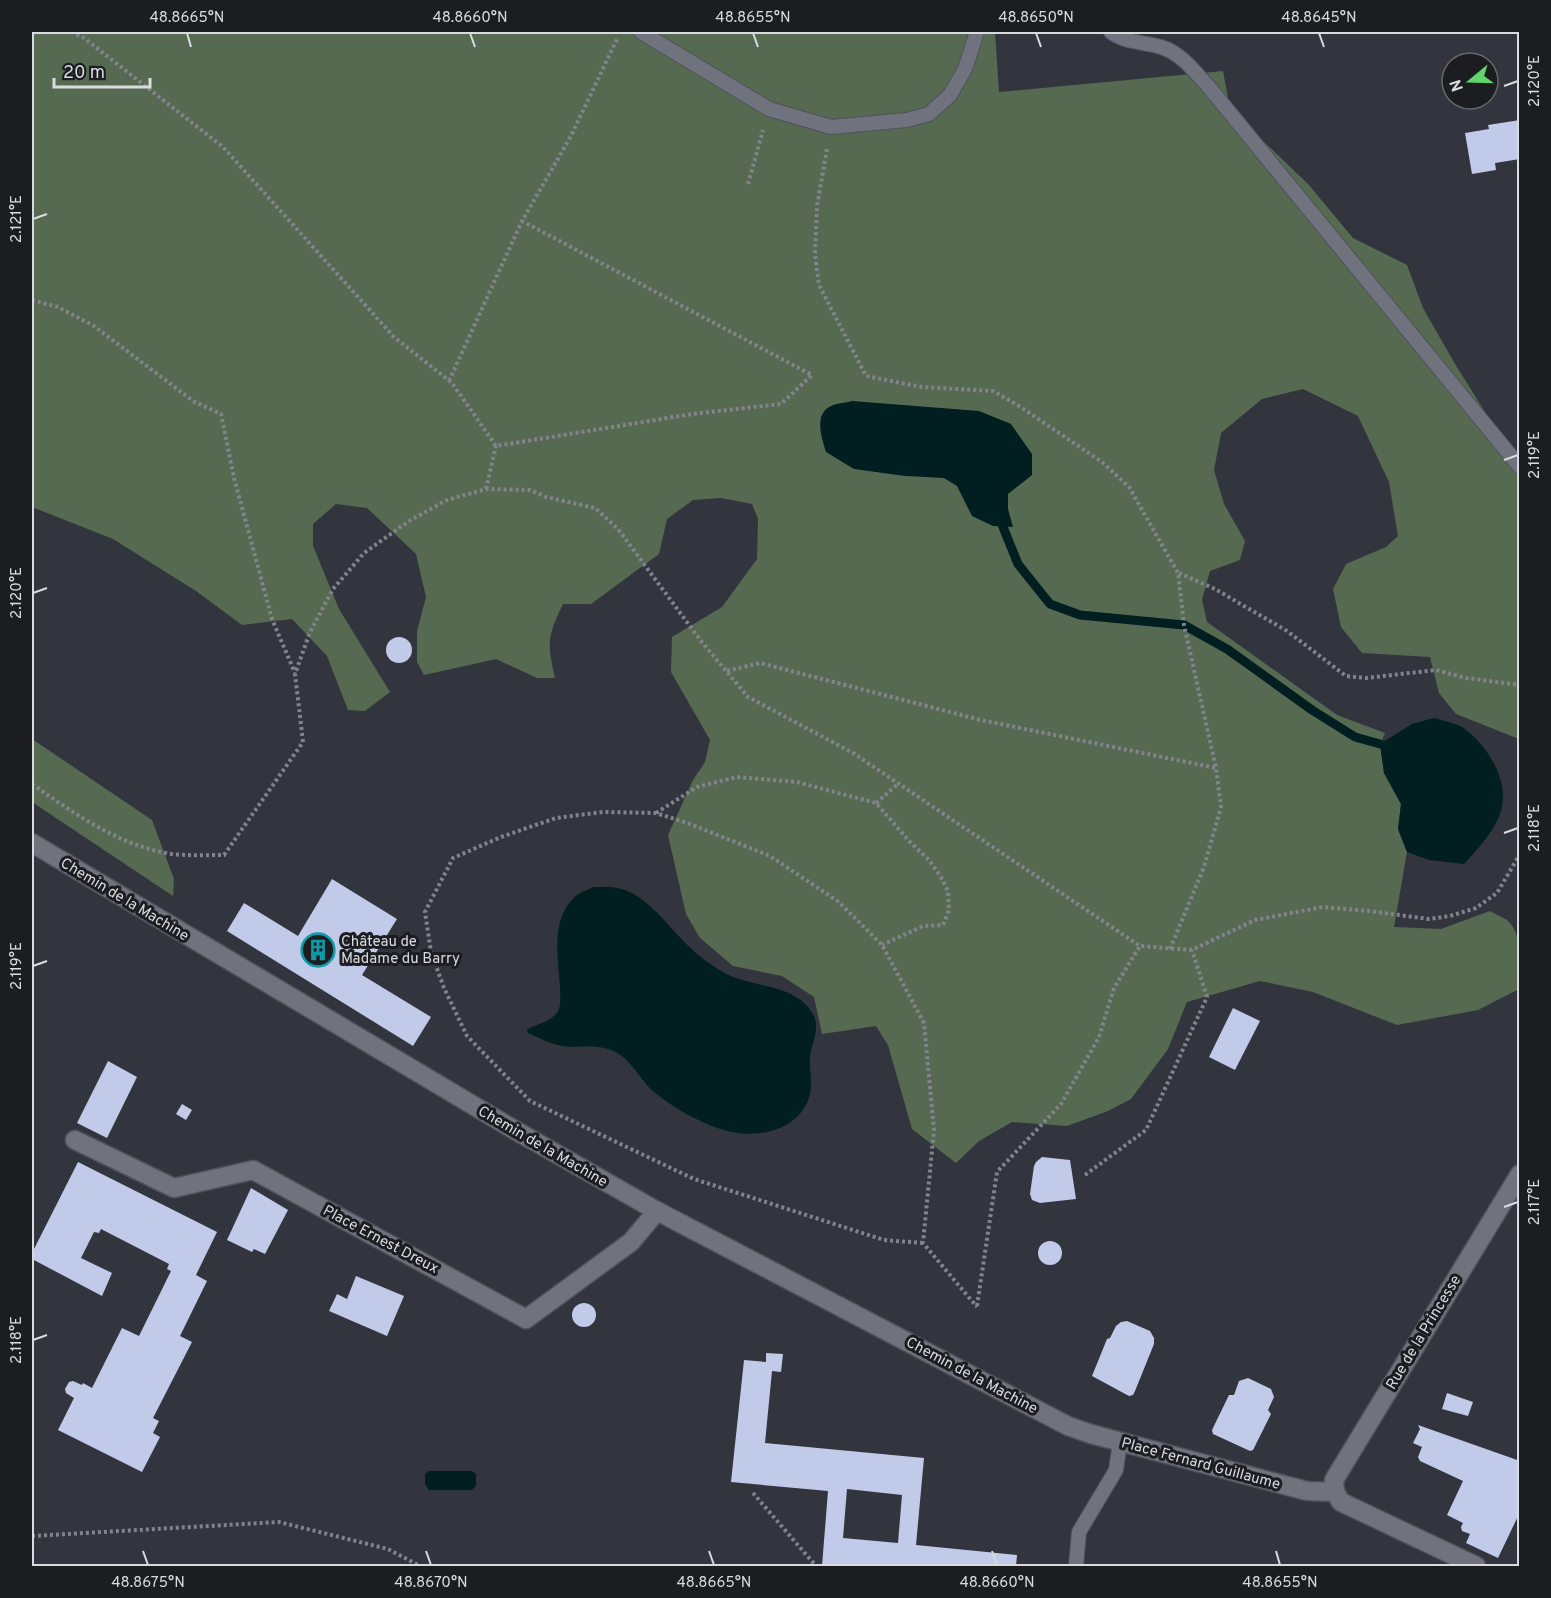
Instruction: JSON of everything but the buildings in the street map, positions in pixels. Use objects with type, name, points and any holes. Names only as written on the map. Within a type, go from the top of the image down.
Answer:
[{"type":"street","name":"Chemin de la Machine","points":[[32,843],[513,1129],[657,1211],[1068,1426]]},
{"type":"street","name":"Place Ernest Dreux","points":[[75,1140],[174,1188],[253,1170],[526,1319],[631,1242],[657,1211]]},
{"type":"street","name":"Rue de la Princesse","points":[[1335,1492],[1334,1480],[1520,1174]]},
{"type":"street","name":"Place Fernard Guillaume","points":[[1068,1426],[1307,1491],[1335,1492]]},
{"type":"street","points":[[1335,1492],[1341,1502],[1476,1566]]},
{"type":"lane","points":[[641,32],[769,109],[831,127],[907,120],[929,114],[950,95],[965,69],[977,32]]},
{"type":"lane","points":[[1111,32],[1136,42],[1163,47],[1182,59],[1208,86],[1520,467]]},
{"type":"lane","points":[[1076,1566],[1079,1532],[1116,1470],[1120,1442]]},
{"type":"path","points":[[71,32],[84,38],[223,147],[394,337],[449,381],[496,446],[486,489]]},
{"type":"path","points":[[449,381],[522,221],[572,136],[621,32]]},
{"type":"path","points":[[748,184],[769,109]]},
{"type":"path","points":[[831,127],[817,206],[815,255],[819,285],[866,376],[922,387],[993,391],[1019,406],[1102,462],[1129,487],[1178,573],[1184,625],[1216,768],[1221,807],[1204,867],[1170,949]]},
{"type":"path","points":[[496,446],[692,414],[781,404],[812,375],[522,221]]},
{"type":"path","points":[[32,300],[58,307],[94,326],[193,401],[220,414],[234,478],[272,619],[295,674],[303,742],[224,855],[174,854],[130,844],[81,818],[32,784]]},
{"type":"path","points":[[295,674],[310,632],[333,589],[364,553],[409,521],[447,500],[486,489],[530,490],[546,497],[595,508],[618,529],[701,640],[748,697],[853,753],[1140,946],[1192,950],[1255,920],[1323,907],[1429,919],[1450,916],[1476,908],[1497,893],[1520,854]]},
{"type":"path","points":[[1178,573],[1215,589],[1287,631],[1346,676],[1366,678],[1437,670],[1466,678],[1520,685]]},
{"type":"path","points":[[727,671],[760,663],[981,720],[1216,768]]},
{"type":"path","points":[[656,813],[697,787],[737,777],[797,782],[876,803],[929,860],[948,891],[949,910],[943,925],[923,926],[882,945]]},
{"type":"path","points":[[876,803],[898,784]]},
{"type":"path","points":[[922,1243],[934,1130],[924,1023],[882,945],[838,902],[770,856],[656,813],[603,812],[556,818],[501,837],[453,858],[425,912],[431,952],[444,988],[467,1036],[530,1101],[694,1179],[884,1240],[922,1243],[977,1307],[997,1172],[1061,1104],[1099,1037],[1114,988],[1140,946]]},
{"type":"path","points":[[1085,1175],[1146,1130],[1207,997],[1192,950]]},
{"type":"path","points":[[753,1493],[816,1566]]},
{"type":"path","points":[[32,1536],[279,1522],[388,1549],[420,1566]]},
{"type":"shaded area","points":[[32,32],[995,32],[999,92],[1223,71],[1230,109],[1308,184],[1353,238],[1407,265],[1423,308],[1455,364],[1497,431],[1519,455],[1519,739],[1456,714],[1439,693],[1430,657],[1362,653],[1341,627],[1333,589],[1346,564],[1386,547],[1398,536],[1389,482],[1358,416],[1303,389],[1262,399],[1221,433],[1214,470],[1224,504],[1245,541],[1240,560],[1210,571],[1202,600],[1207,622],[1337,715],[1385,733],[1380,745],[1384,773],[1401,804],[1398,829],[1407,852],[1394,927],[1441,929],[1490,911],[1507,920],[1516,934],[1520,953],[1517,990],[1478,1010],[1397,1025],[1313,992],[1260,981],[1187,1002],[1168,1049],[1131,1099],[1108,1111],[1067,1126],[1012,1122],[979,1141],[956,1163],[912,1129],[888,1045],[876,1026],[822,1034],[814,997],[782,976],[733,966],[700,938],[686,914],[668,835],[693,780],[705,762],[710,740],[671,672],[672,637],[722,607],[757,559],[758,519],[752,504],[721,498],[693,500],[667,519],[659,554],[591,604],[563,604],[550,640],[555,678],[537,678],[496,659],[424,675],[417,662],[417,631],[426,597],[416,554],[367,508],[336,504],[313,524],[313,546],[339,609],[390,692],[365,711],[348,710],[327,656],[292,619],[242,625],[196,591],[113,539],[32,507]]},
{"type":"shaded area","points":[[852,401],[979,411],[1011,424],[1032,454],[1032,475],[1008,494],[1008,509],[1013,527],[993,526],[972,516],[957,486],[944,478],[905,476],[854,469],[826,452],[820,428],[824,411],[831,406]]},
{"type":"shaded area","points":[[1434,718],[1458,725],[1474,737],[1491,758],[1501,782],[1502,807],[1498,819],[1478,849],[1464,864],[1429,860],[1407,852],[1398,829],[1401,804],[1384,773],[1380,744],[1412,724]]},
{"type":"shaded area","points":[[32,739],[152,820],[174,879],[173,896],[32,802]]},
{"type":"shaded area","points":[[593,887],[617,888],[633,894],[653,909],[691,949],[715,967],[733,977],[784,991],[805,1004],[813,1014],[816,1031],[810,1058],[810,1094],[805,1107],[797,1117],[776,1130],[763,1133],[737,1133],[724,1130],[696,1119],[660,1097],[629,1062],[611,1050],[558,1045],[528,1033],[527,1029],[550,1019],[558,1011],[560,1005],[557,951],[559,926],[568,904],[577,895]]},
{"type":"shaded area","points":[[429,1471],[472,1471],[476,1474],[476,1486],[472,1490],[429,1490],[425,1484],[425,1474]]},
{"type":"waterway","points":[[999,517],[1018,564],[1050,604],[1080,615],[1184,625],[1227,649],[1312,710],[1355,737],[1380,744]]},
{"type":"place","name":"Château de Madame du Barry","points":[[318,950]]}]
